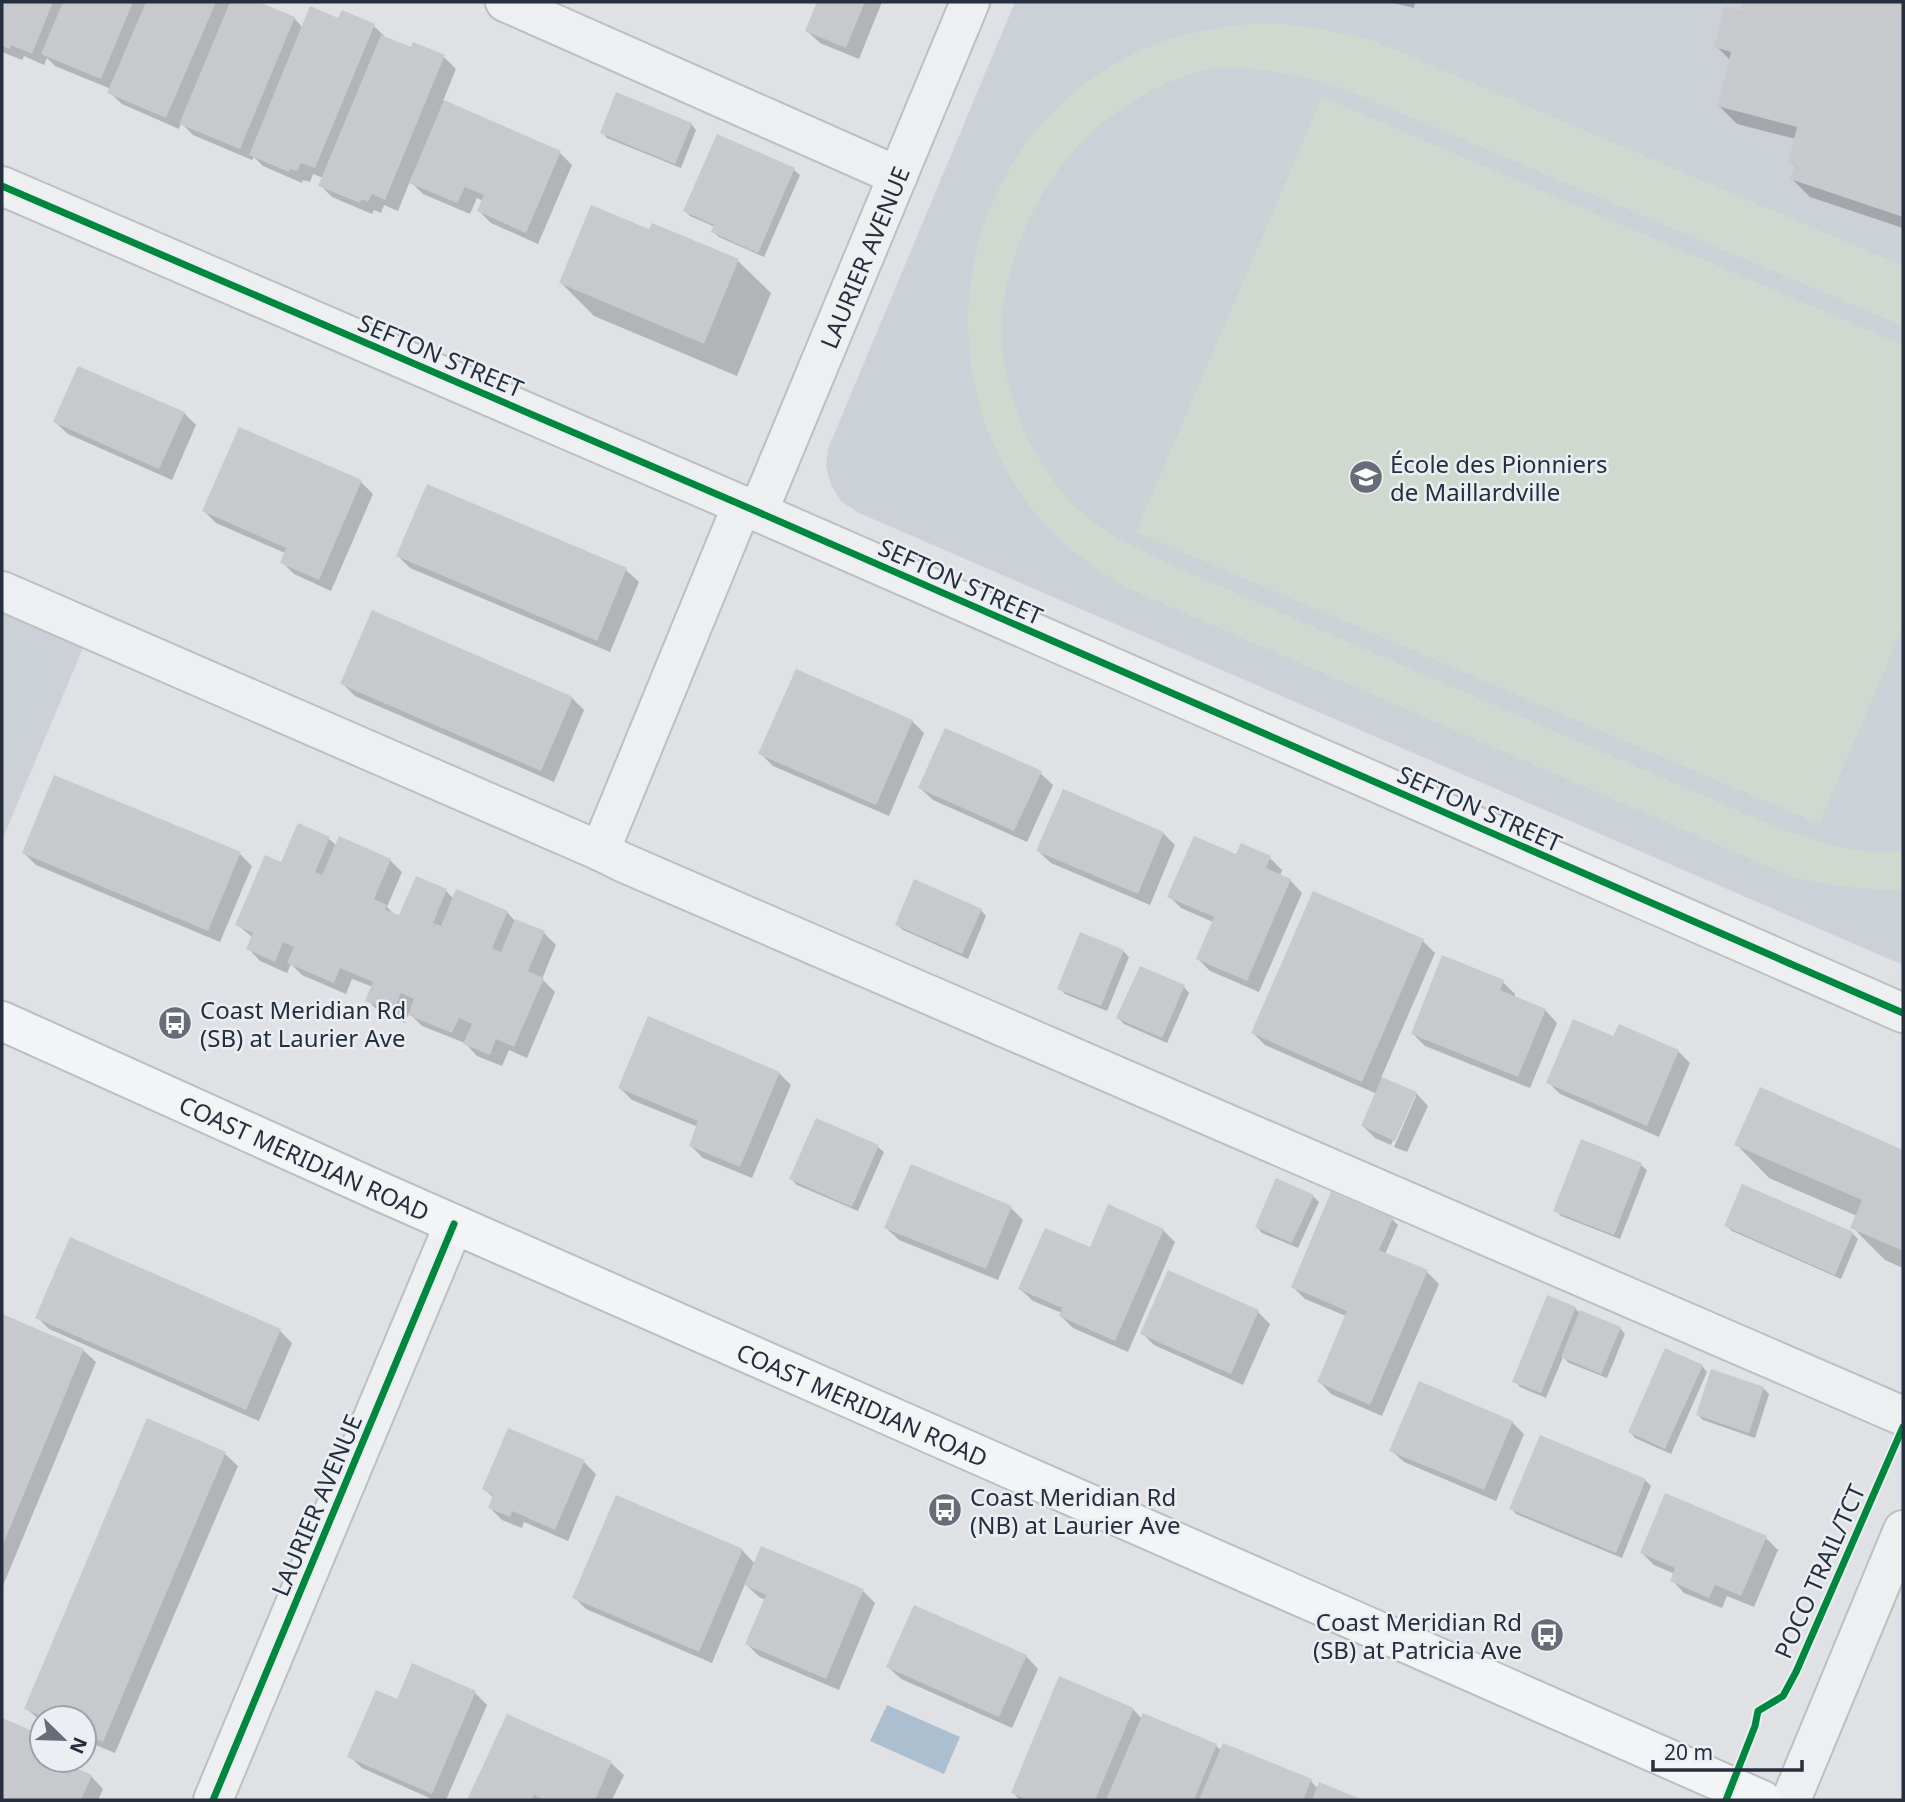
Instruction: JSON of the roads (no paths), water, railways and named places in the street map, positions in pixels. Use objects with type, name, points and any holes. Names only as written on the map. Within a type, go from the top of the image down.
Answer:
[{"type":"main road","name":"COAST MERIDIAN ROAD","points":[[2,1021],[454,1224],[1762,1800]]},
{"type":"street","points":[[505,2],[898,176]]},
{"type":"street","name":"LAURIER AVENUE","points":[[600,851],[898,176],[970,2]]},
{"type":"street","name":"SEFTON STREET","points":[[2,186],[750,508],[1903,1013]]},
{"type":"street","points":[[2,591],[635,868],[1903,1416]]},
{"type":"street","name":"LAURIER AVENUE","points":[[213,1800],[454,1224]]},
{"type":"street","points":[[1791,1800],[1903,1530]]},
{"type":"water","points":[[887,1705],[960,1737],[944,1774],[870,1741]]},
{"type":"place","name":"École des Pionniers de Maillardville","points":[[1366,477]]},
{"type":"place","name":"Coast Meridian Rd (SB) at Laurier Ave","points":[[175,1023]]},
{"type":"place","name":"Coast Meridian Rd (NB) at Laurier Ave","points":[[945,1510]]},
{"type":"place","name":"Coast Meridian Rd (SB) at Patricia Ave","points":[[1547,1635]]}]
